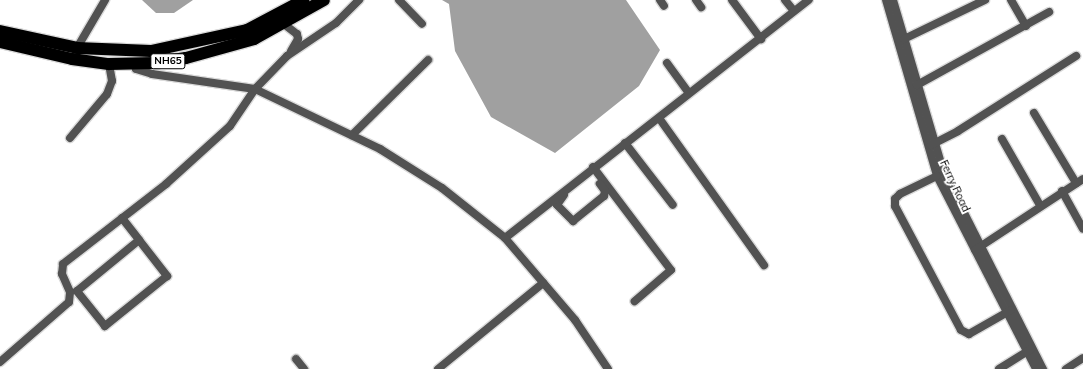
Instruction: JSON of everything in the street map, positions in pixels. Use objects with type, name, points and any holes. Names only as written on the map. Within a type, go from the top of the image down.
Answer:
[{"type":"highway","name":"NH65","points":[[0,31],[77,48],[151,51],[184,46],[247,30],[303,0]]},
{"type":"highway","name":"NH65","points":[[0,42],[72,59],[109,64],[134,64],[214,52],[254,39],[284,24],[324,0]]},
{"type":"street","points":[[77,48],[105,0]]},
{"type":"street","points":[[287,56],[336,23],[359,0]]},
{"type":"street","points":[[400,0],[422,24]]},
{"type":"street","points":[[696,0],[701,7]]},
{"type":"street","points":[[732,0],[761,39]]},
{"type":"street","points":[[786,0],[794,11]]},
{"type":"street","points":[[505,238],[563,193],[593,174],[625,143],[761,39],[809,0]]},
{"type":"street","name":"Ferry Road","points":[[886,0],[930,145],[977,248]]},
{"type":"street","name":"Ferry Road","points":[[893,0],[917,85],[936,176],[977,248],[1029,350],[1036,369]]},
{"type":"street","points":[[904,39],[985,0]]},
{"type":"street","points":[[1011,0],[1026,26]]},
{"type":"street","points":[[917,85],[1049,12]]},
{"type":"street","points":[[0,362],[69,302],[70,292],[62,274],[63,264],[166,184],[230,126],[255,89],[287,56],[298,39],[294,30],[284,24]]},
{"type":"street","points":[[930,145],[1076,56]]},
{"type":"street","points":[[352,135],[428,60]]},
{"type":"street","points":[[667,63],[690,93]]},
{"type":"street","points":[[70,138],[107,94],[112,81],[109,64]]},
{"type":"street","points":[[134,64],[136,69],[162,76],[255,89],[352,135],[442,188],[505,238],[590,338],[608,369]]},
{"type":"street","points":[[977,248],[1040,205],[1080,181],[1034,113]]},
{"type":"street","points":[[659,118],[764,265]]},
{"type":"street","points":[[1002,139],[1040,205]]},
{"type":"street","points":[[625,143],[673,205]]},
{"type":"street","points":[[563,193],[557,205],[573,221],[605,194],[593,174]]},
{"type":"street","points":[[593,174],[671,270],[634,301]]},
{"type":"street","points":[[936,176],[900,194],[895,199],[895,206],[964,334],[1009,311]]},
{"type":"street","points":[[1062,191],[1082,223]]},
{"type":"street","points":[[122,218],[167,276],[105,326],[77,291],[139,240]]},
{"type":"street","points":[[438,369],[543,283]]},
{"type":"street","points":[[999,369],[1029,350]]},
{"type":"street","name":"Ferry Road","points":[[1029,350],[1043,369]]},
{"type":"street","points":[[1066,369],[1083,358]]},
{"type":"street","points":[[296,359],[304,369]]},
{"type":"shaded area","points":[[142,0],[193,0],[174,13],[156,13]]},
{"type":"shaded area","points":[[442,0],[626,0],[660,50],[639,86],[555,153],[491,117],[455,51],[449,4]]}]
